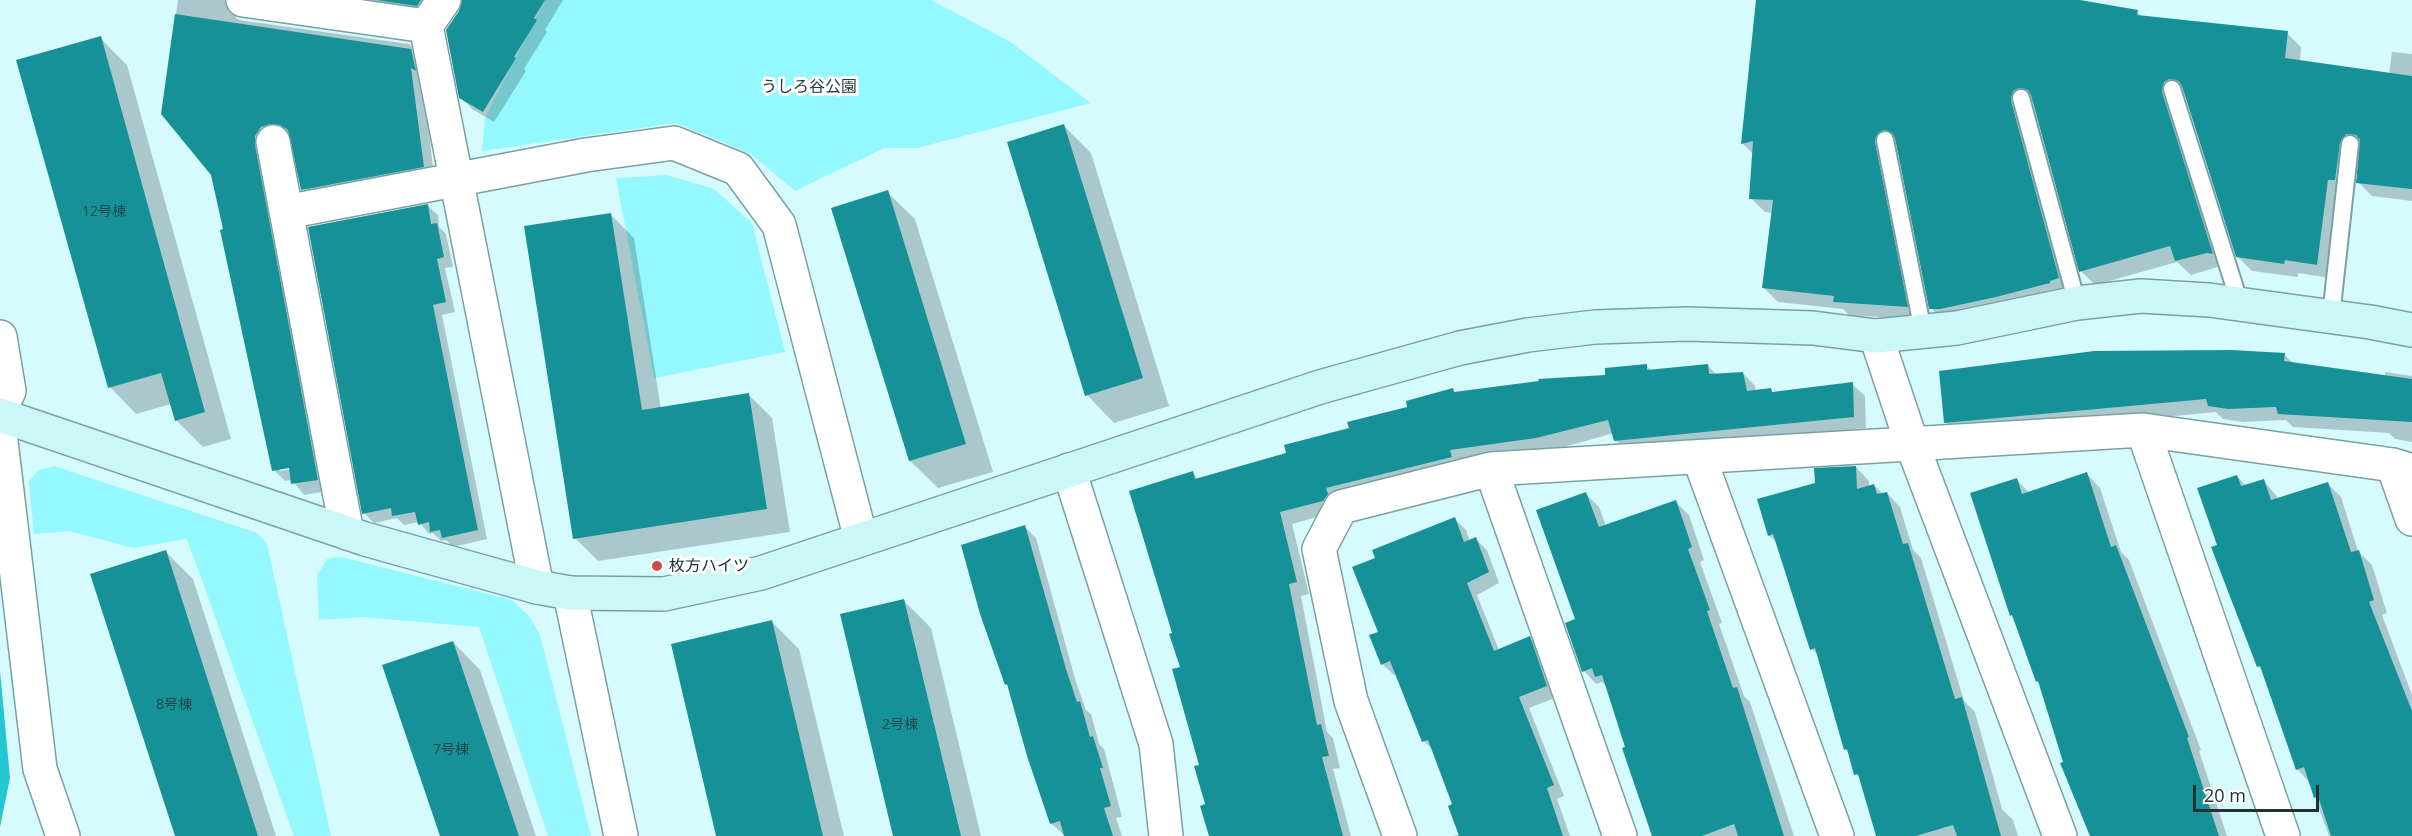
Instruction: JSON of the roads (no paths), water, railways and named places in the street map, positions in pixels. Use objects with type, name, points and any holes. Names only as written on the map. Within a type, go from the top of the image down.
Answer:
[{"type":"street","points":[[243,0],[435,13],[457,180],[537,587]]},
{"type":"street","points":[[273,142],[347,533]]},
{"type":"street","points":[[286,212],[586,155],[675,143],[738,169],[779,225],[861,540]]},
{"type":"street","points":[[0,415],[347,533],[537,587],[570,593],[664,594],[761,573],[1320,387],[1460,348],[1528,335],[1595,327],[1687,324],[1813,328],[1876,336],[1957,328],[2077,303],[2141,296],[2240,304],[2412,330]]},
{"type":"street","points":[[1876,336],[1912,444],[2060,836]]},
{"type":"street","points":[[0,337],[9,391],[0,410]]},
{"type":"street","points":[[2144,430],[2283,836]]},
{"type":"street","points":[[1400,836],[1352,701],[1319,549],[1341,507],[1491,469],[2144,430],[2403,468],[2412,519]]},
{"type":"street","points":[[0,433],[40,769],[63,836]]},
{"type":"street","points":[[1699,457],[1837,836]]},
{"type":"street","points":[[1491,469],[1620,836]]},
{"type":"street","points":[[1069,470],[1156,744],[1166,836]]},
{"type":"street","points":[[570,593],[621,836]]},
{"type":"lane","points":[[2172,89],[2240,304]]},
{"type":"lane","points":[[2021,98],[2077,303]]},
{"type":"lane","points":[[1885,140],[1923,331]]},
{"type":"lane","points":[[2331,316],[2350,144]]},
{"type":"place","name":"枚方ハイツ","points":[[657,566]]},
{"type":"park label","name":"うしろ谷公園","points":[[809,87]]}]
